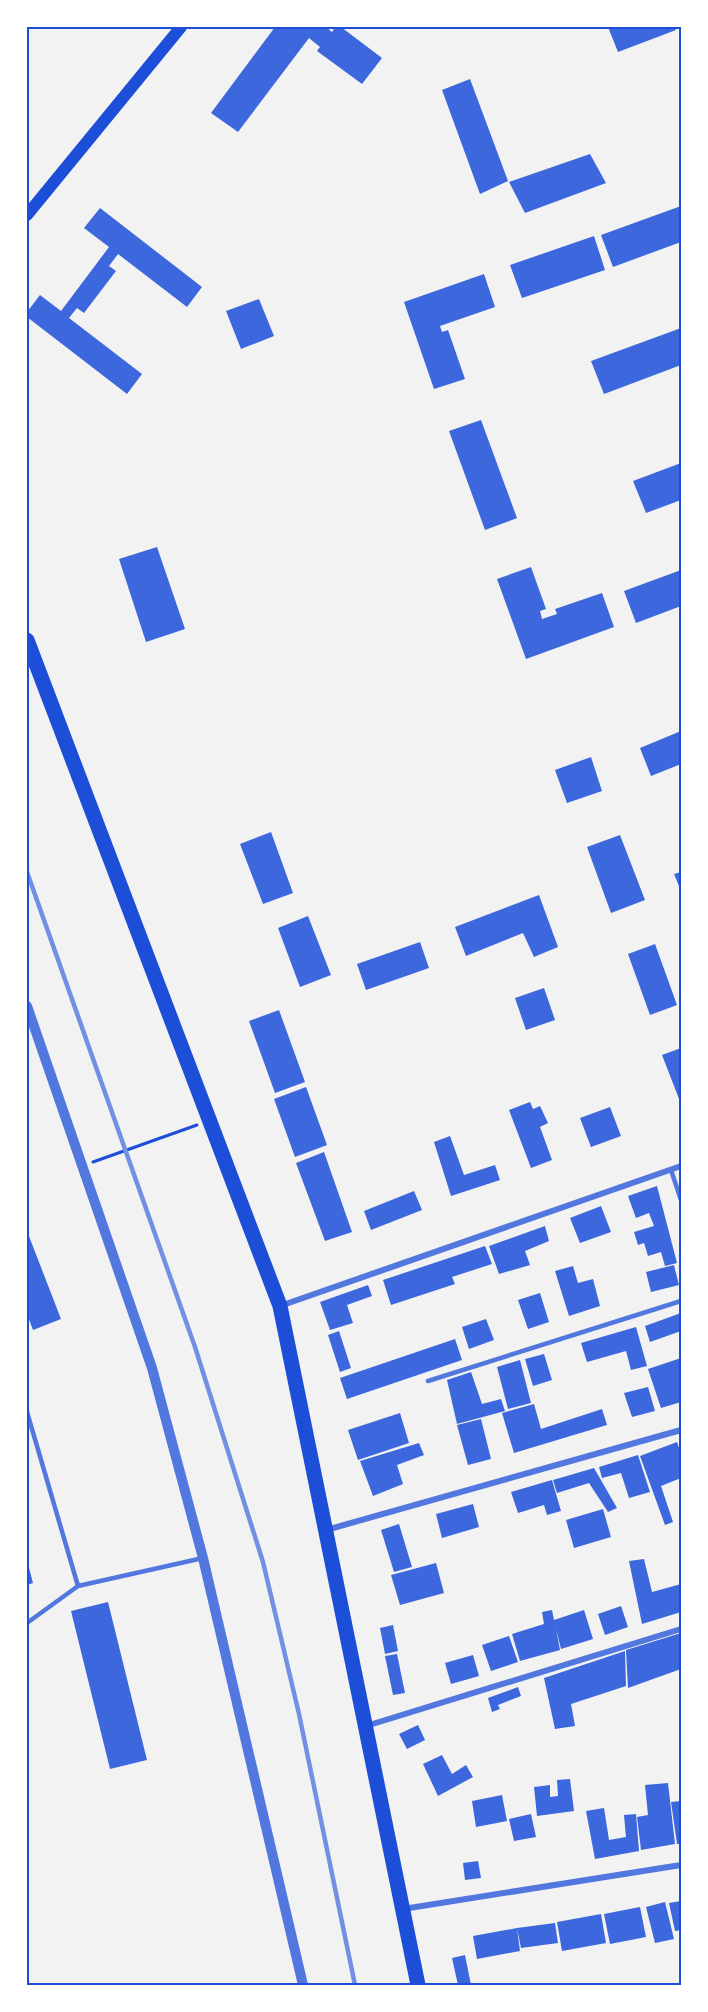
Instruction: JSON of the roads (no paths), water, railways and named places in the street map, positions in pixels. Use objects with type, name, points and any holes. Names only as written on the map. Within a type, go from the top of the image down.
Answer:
[{"type":"main road","points":[[27,215],[181,27]]},
{"type":"main road","points":[[27,640],[280,1306],[418,1985]]},
{"type":"street","points":[[27,1006],[152,1368],[202,1558],[303,1985]]},
{"type":"street","points":[[280,1306],[681,1166]]},
{"type":"street","points":[[326,1531],[681,1430]]},
{"type":"street","points":[[366,1726],[681,1629]]},
{"type":"street","points":[[403,1909],[681,1865]]},
{"type":"lane","points":[[671,1170],[681,1200]]},
{"type":"lane","points":[[428,1381],[681,1301]]},
{"type":"lane","points":[[27,1412],[78,1586]]},
{"type":"lane","points":[[27,1623],[78,1586],[202,1558]]},
{"type":"railway","points":[[27,872],[195,1347],[263,1562],[299,1714],[355,1985]]}]
